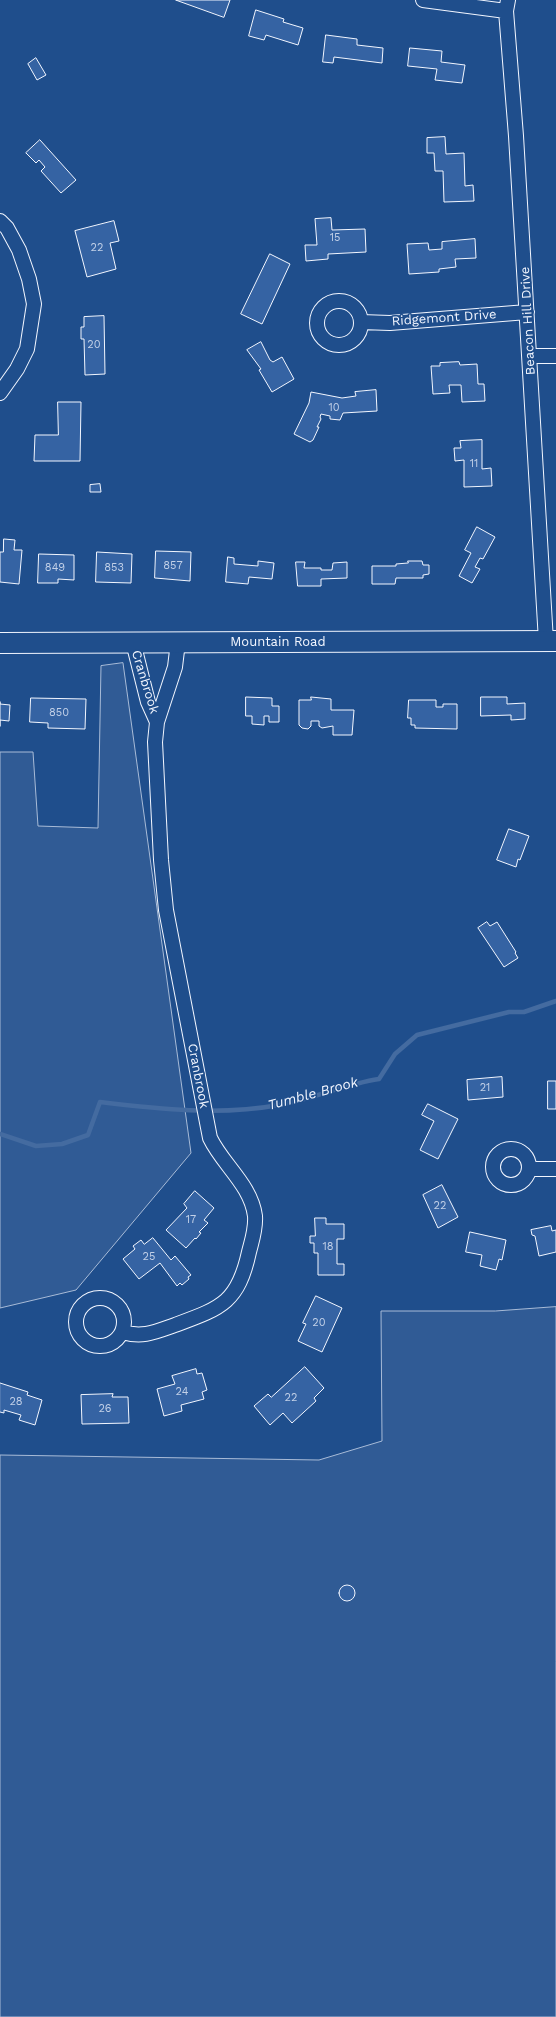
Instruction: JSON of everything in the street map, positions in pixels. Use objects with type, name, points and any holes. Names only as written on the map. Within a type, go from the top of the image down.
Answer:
[{"type":"main road","name":"Mountain Road","points":[[0,643],[551,641]]},
{"type":"street","points":[[423,0],[507,6]]},
{"type":"street","name":"Beacon Hill Drive","points":[[507,6],[530,356],[551,641]]},
{"type":"street","points":[[0,221],[7,228],[19,250],[29,279],[34,304],[27,349],[17,369],[0,393]]},
{"type":"street","name":"Ridgemont Drive","points":[[362,322],[390,323],[527,312]]},
{"type":"street","points":[[530,356],[556,356]]},
{"type":"street","name":"Cranbrook","points":[[133,642],[148,702],[157,722]]},
{"type":"street","name":"Cranbrook","points":[[122,1332],[136,1336],[157,1332],[212,1311],[235,1293],[245,1271],[254,1230],[252,1204],[241,1182],[216,1150],[210,1138],[166,910],[160,853],[155,742],[157,722],[175,667],[178,642]]},
{"type":"street","points":[[530,1169],[556,1169]]},
{"type":"shaded area","points":[[123,663],[191,1153],[76,1290],[0,1308],[0,752],[33,752],[38,826],[98,828],[101,666]]},
{"type":"shaded area","points":[[556,1307],[556,2017],[0,2017],[0,1455],[319,1460],[382,1441],[381,1311],[495,1311]]},
{"type":"building","points":[[176,0],[230,0],[224,17]]},
{"type":"building","points":[[256,10],[284,19],[283,22],[303,28],[298,45],[266,35],[264,40],[249,36]]},
{"type":"building","points":[[326,35],[357,39],[357,45],[383,48],[382,63],[334,57],[333,63],[323,62]]},
{"type":"building","points":[[410,48],[442,51],[441,62],[465,65],[462,83],[435,80],[437,69],[408,66]]},
{"type":"building","points":[[36,58],[46,75],[37,80],[28,64]]},
{"type":"building","points":[[445,137],[446,154],[464,153],[465,186],[473,185],[474,201],[444,202],[443,171],[435,171],[434,153],[427,153],[427,138]]},
{"type":"building","points":[[40,140],[76,180],[61,193],[41,171],[45,167],[39,160],[36,163],[26,153]]},
{"type":"building","points":[[331,218],[332,230],[365,229],[366,252],[328,254],[328,259],[306,261],[305,245],[317,245],[315,219]]},
{"type":"building","points":[[114,221],[119,241],[110,243],[116,269],[87,277],[75,231]]},
{"type":"building","points":[[475,239],[476,258],[455,259],[456,267],[439,269],[439,272],[409,274],[407,244],[428,243],[429,250],[442,249],[442,242]]},
{"type":"building","points":[[270,254],[290,264],[262,324],[241,314]]},
{"type":"building","points":[[104,316],[105,374],[85,375],[84,339],[81,339],[81,327],[84,327],[84,317]]},
{"type":"building","points":[[261,342],[270,360],[273,362],[282,357],[294,379],[272,392],[259,370],[261,369],[247,350]]},
{"type":"building","points":[[459,362],[460,365],[477,364],[478,384],[484,384],[485,401],[462,402],[461,385],[449,385],[450,393],[433,394],[431,366],[440,366],[440,363]]},
{"type":"building","points":[[376,390],[377,411],[343,413],[340,420],[330,419],[330,416],[321,414],[321,419],[317,427],[319,427],[313,440],[310,442],[294,434],[309,403],[311,392],[342,398],[356,396],[355,392]]},
{"type":"building","points":[[58,402],[81,402],[80,461],[34,461],[35,435],[58,435]]},
{"type":"building","points":[[482,440],[482,469],[491,468],[492,486],[464,487],[464,460],[455,461],[454,448],[461,448],[460,441]]},
{"type":"building","points":[[100,484],[101,492],[90,492],[90,485]]},
{"type":"building","points":[[477,527],[495,537],[483,559],[480,558],[475,567],[480,569],[472,583],[459,576],[471,553],[465,550]]},
{"type":"building","points":[[4,539],[15,540],[14,550],[22,550],[19,584],[0,582],[0,552],[3,552]]},
{"type":"building","points":[[156,551],[191,552],[190,581],[155,578]]},
{"type":"building","points":[[97,552],[132,554],[131,583],[96,582]]},
{"type":"building","points":[[39,554],[74,555],[74,580],[58,579],[58,583],[38,583]]},
{"type":"building","points":[[228,557],[234,558],[234,564],[258,566],[258,561],[274,563],[272,579],[249,577],[248,584],[226,582]]},
{"type":"building","points":[[408,561],[422,561],[423,565],[429,565],[429,574],[423,575],[423,578],[396,578],[395,584],[372,584],[372,566],[396,566],[396,564],[408,563]]},
{"type":"building","points":[[296,562],[305,562],[304,568],[321,568],[321,570],[332,570],[333,563],[347,562],[347,578],[321,579],[321,586],[298,586]]},
{"type":"building","points":[[246,697],[272,698],[272,706],[279,706],[279,722],[269,722],[269,716],[264,716],[264,725],[252,724],[252,716],[246,716]]},
{"type":"building","points":[[311,697],[331,699],[331,710],[354,710],[352,735],[333,735],[333,726],[322,728],[319,726],[319,721],[311,721],[311,726],[308,729],[302,728],[299,725],[299,700],[311,700]]},
{"type":"building","points":[[481,697],[507,697],[507,704],[525,703],[525,719],[511,720],[511,715],[481,716]]},
{"type":"building","points":[[31,698],[86,699],[85,729],[48,728],[48,723],[30,722]]},
{"type":"building","points":[[409,700],[436,700],[436,707],[443,707],[443,704],[457,704],[457,729],[415,728],[415,725],[411,725],[411,718],[408,718]]},
{"type":"building","points":[[0,704],[10,705],[9,721],[0,720]]},
{"type":"building","points":[[509,829],[529,836],[520,860],[518,859],[516,867],[497,860]]},
{"type":"building","points":[[487,922],[490,926],[497,922],[516,952],[515,953],[518,958],[504,967],[478,928]]},
{"type":"building","points":[[502,1077],[503,1097],[468,1100],[467,1080]]},
{"type":"building","points":[[548,1081],[556,1081],[556,1109],[548,1109]]},
{"type":"building","points":[[428,1104],[458,1119],[438,1159],[420,1150],[434,1121],[422,1115]]},
{"type":"building","points":[[442,1185],[458,1217],[438,1228],[423,1195]]},
{"type":"building","points":[[195,1191],[214,1208],[204,1220],[208,1223],[199,1232],[201,1233],[186,1248],[166,1230],[187,1208],[184,1204]]},
{"type":"building","points":[[315,1218],[326,1218],[326,1224],[344,1224],[344,1239],[337,1239],[337,1264],[344,1264],[344,1275],[318,1275],[318,1253],[314,1253],[314,1243],[310,1243],[310,1236],[315,1236]]},
{"type":"building","points":[[551,1226],[552,1231],[556,1230],[556,1252],[539,1256],[535,1236],[532,1235],[531,1230]]},
{"type":"building","points":[[470,1232],[506,1240],[502,1260],[499,1259],[496,1270],[480,1266],[482,1255],[466,1252]]},
{"type":"building","points":[[153,1238],[171,1260],[175,1256],[191,1275],[182,1285],[180,1283],[177,1286],[160,1263],[139,1279],[123,1259],[135,1249],[133,1246],[141,1240],[144,1244]]},
{"type":"building","points":[[316,1296],[342,1308],[322,1352],[298,1341],[306,1324],[303,1323]]},
{"type":"building","points":[[305,1367],[324,1388],[314,1398],[316,1401],[292,1423],[283,1413],[270,1425],[254,1406],[268,1394],[271,1397]]},
{"type":"building","points":[[196,1369],[197,1374],[202,1373],[207,1390],[202,1392],[204,1399],[181,1405],[182,1411],[164,1416],[157,1389],[175,1384],[172,1376]]},
{"type":"building","points":[[0,1383],[28,1392],[27,1395],[42,1400],[35,1425],[19,1420],[21,1415],[4,1410],[4,1413],[0,1412]]},
{"type":"building","points":[[113,1394],[112,1397],[128,1397],[129,1423],[82,1424],[81,1395]]},
{"type":"building","points":[[347,1585],[354,1590],[355,1593],[350,1600],[347,1601],[340,1596],[339,1593],[344,1586]]},
{"type":"waterway","name":"Tumble Brook","points":[[0,1134],[36,1146],[62,1144],[88,1135],[100,1102],[167,1109],[212,1111],[257,1108],[292,1102],[354,1084],[379,1079],[395,1054],[417,1035],[509,1012],[524,1012],[556,1001]]}]
